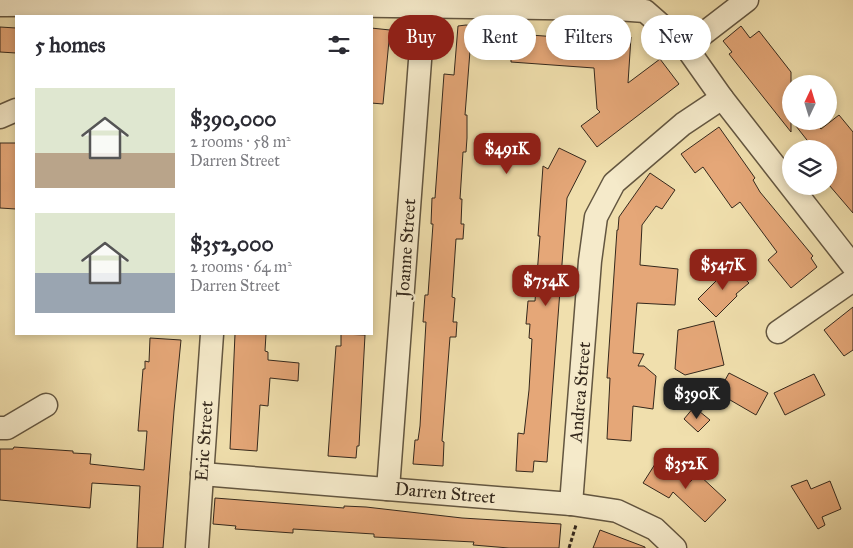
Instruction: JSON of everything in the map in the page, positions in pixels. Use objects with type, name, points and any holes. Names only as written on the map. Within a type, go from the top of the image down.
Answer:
[{"type":"street","points":[[711,28],[747,0]]},
{"type":"street","points":[[0,5],[59,10],[237,10],[617,4],[645,6],[654,15]]},
{"type":"street","name":"Joanne Street","points":[[388,488],[424,7]]},
{"type":"street","points":[[695,60],[722,98],[853,266]]},
{"type":"street","name":"Andrea Street","points":[[571,504],[590,261],[596,217],[614,183],[684,124],[722,98]]},
{"type":"street","points":[[0,117],[15,110]]},
{"type":"street","points":[[778,332],[853,280]]},
{"type":"street","name":"Eric Street","points":[[196,548],[212,335]]},
{"type":"street","points":[[0,428],[7,428],[46,405]]},
{"type":"street","name":"Darren Street","points":[[202,474],[571,504],[617,511],[655,529],[675,548]]},
{"type":"building","points":[[464,25],[464,60],[469,60],[465,115],[467,115],[467,138],[466,152],[463,152],[460,199],[462,199],[461,224],[464,224],[463,239],[456,239],[452,297],[455,298],[453,322],[457,322],[456,337],[450,337],[442,441],[444,442],[443,466],[413,464],[415,440],[418,440],[420,426],[426,322],[423,322],[425,295],[428,295],[433,224],[431,224],[432,198],[435,198],[444,74],[454,75],[458,26]]},
{"type":"building","points":[[741,26],[750,38],[759,31],[791,72],[791,75],[782,75],[782,121],[729,54],[732,52],[723,41]]},
{"type":"building","points":[[0,27],[15,28],[15,53],[0,52]]},
{"type":"building","points":[[373,28],[388,30],[383,104],[373,103]]},
{"type":"building","points":[[536,35],[546,36],[546,60],[630,60],[628,83],[661,60],[679,84],[597,147],[581,126],[600,112],[597,109],[594,68],[511,62],[511,60],[536,60]]},
{"type":"building","points":[[838,116],[853,132],[853,213],[837,194],[837,140],[807,140],[799,130],[838,130]]},
{"type":"building","points":[[719,127],[755,178],[753,180],[760,192],[813,256],[811,258],[817,267],[791,288],[768,260],[777,252],[740,202],[732,208],[703,167],[695,173],[681,154]]},
{"type":"building","points":[[0,143],[15,143],[15,209],[0,208]]},
{"type":"building","points":[[559,148],[586,161],[567,198],[547,462],[534,461],[533,472],[516,471],[518,433],[524,434],[529,390],[532,339],[529,338],[530,324],[526,324],[528,301],[535,301],[543,166],[548,169]]},
{"type":"building","points":[[650,173],[675,190],[662,209],[656,206],[642,225],[640,265],[678,269],[675,305],[637,303],[633,353],[644,354],[638,366],[644,366],[656,376],[653,409],[633,406],[631,441],[607,439],[610,378],[607,378],[619,217]]},
{"type":"building","points":[[731,266],[749,283],[736,294],[737,296],[716,317],[698,299]]},
{"type":"building","points":[[853,307],[853,350],[844,356],[824,330]]},
{"type":"building","points":[[714,321],[724,365],[685,375],[675,369],[678,330]]},
{"type":"building","points":[[235,335],[266,335],[265,351],[268,352],[268,360],[299,363],[298,381],[270,378],[268,406],[260,405],[257,451],[230,449]]},
{"type":"building","points":[[341,335],[365,335],[359,446],[357,446],[356,458],[328,456],[336,346],[341,346]]},
{"type":"building","points":[[150,338],[181,340],[163,548],[137,548],[140,486],[92,483],[90,508],[0,500],[0,449],[13,449],[14,447],[73,451],[73,453],[91,454],[90,464],[144,470],[147,431],[138,431],[143,369],[145,369],[145,361],[149,362]]},
{"type":"building","points":[[729,373],[768,393],[756,415],[718,393]]},
{"type":"building","points":[[814,374],[825,395],[785,415],[774,393]]},
{"type":"building","points":[[694,407],[710,420],[698,432],[684,419]]},
{"type":"building","points":[[657,461],[690,482],[698,474],[726,500],[705,522],[673,492],[669,498],[643,483]]},
{"type":"building","points":[[807,480],[811,489],[830,481],[841,509],[822,517],[825,525],[818,529],[791,486]]},
{"type":"building","points":[[215,498],[344,508],[344,506],[366,507],[462,518],[561,524],[559,548],[509,548],[473,545],[474,542],[374,537],[374,534],[293,529],[293,533],[235,529],[236,526],[213,524]]},
{"type":"building","points":[[600,530],[645,547],[645,548],[593,548]]}]
